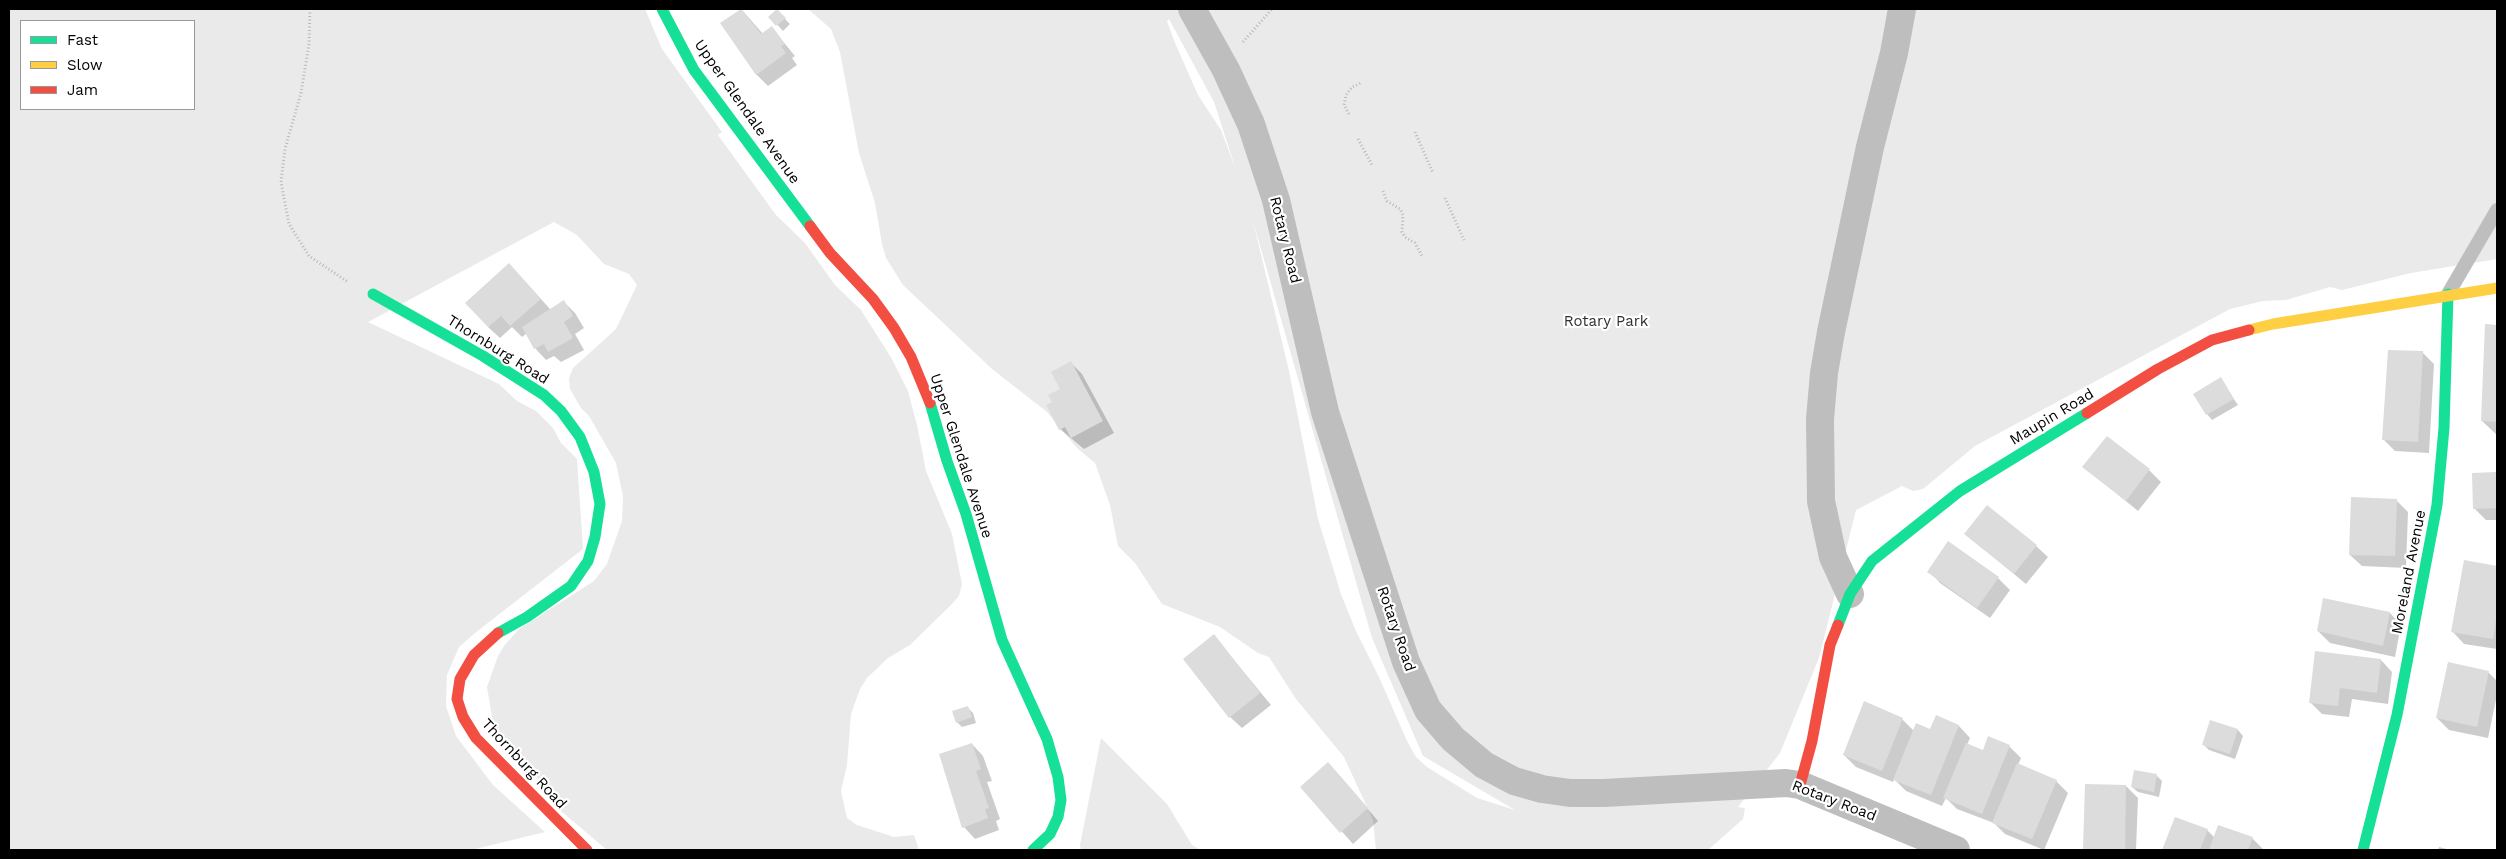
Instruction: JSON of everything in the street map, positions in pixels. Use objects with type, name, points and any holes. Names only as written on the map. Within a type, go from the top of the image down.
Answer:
[{"type":"street","name":"Upper Glendale Avenue","points":[[662,9],[694,70],[830,253],[873,299],[894,328],[911,357],[931,405],[947,461],[966,514],[1002,640],[1047,739],[1058,777],[1061,800],[1058,817],[1050,834],[1033,850]]},
{"type":"street","name":"Rotary Road","points":[[1192,9],[1226,70],[1251,124],[1276,200],[1328,421],[1406,662],[1428,710],[1453,739],[1484,765],[1514,781],[1542,789],[1570,793],[1604,793],[1786,783],[1800,785],[1956,850]]},
{"type":"street","points":[[1850,594],[1833,557],[1821,501],[1820,419],[1824,373],[1870,147],[1894,54],[1902,9]]},
{"type":"street","name":"Maupin Road","points":[[1800,785],[1812,741],[1830,646],[1850,594],[1872,561],[1960,491],[2191,350],[2238,332],[2448,294],[2497,288]]},
{"type":"street","name":"Thornburg Road","points":[[373,294],[483,356],[544,395],[561,411],[580,437],[594,472],[600,504],[595,537],[588,561],[571,586],[527,617],[496,634],[474,655],[460,678],[457,699],[463,717],[476,738],[587,850]]},
{"type":"street","name":"Moreland Avenue","points":[[2363,850],[2397,715],[2437,505],[2444,428],[2448,294]]},
{"type":"lane","points":[[2448,294],[2497,210]]},
{"type":"path","points":[[310,9],[309,44],[301,93],[286,149],[281,182],[289,224],[309,256],[337,276],[373,294]]},
{"type":"path","points":[[1242,43],[1272,9]]},
{"type":"path","points":[[1349,114],[1344,105],[1346,96],[1352,87],[1361,83]]},
{"type":"path","points":[[1414,132],[1433,173]]},
{"type":"path","points":[[1358,139],[1372,165]]},
{"type":"path","points":[[1383,192],[1387,201],[1400,210],[1403,215],[1402,232],[1405,237],[1415,243],[1422,256]]},
{"type":"path","points":[[1445,198],[1464,240]]},
{"type":"green space","points":[[9,9],[645,9],[662,49],[722,132],[718,135],[776,215],[805,243],[835,285],[861,310],[892,359],[908,391],[926,471],[952,534],[962,584],[959,596],[952,604],[910,645],[888,658],[867,678],[860,689],[851,714],[847,765],[841,791],[847,818],[857,825],[894,837],[914,835],[919,850],[607,850],[562,812],[527,763],[503,741],[494,729],[487,687],[498,656],[519,629],[594,581],[607,564],[622,521],[623,496],[616,463],[589,416],[581,408],[570,389],[569,378],[573,368],[616,329],[637,285],[629,274],[604,264],[577,235],[554,222],[368,322],[499,384],[517,401],[536,411],[553,428],[561,443],[577,459],[583,549],[459,647],[447,675],[446,706],[456,736],[493,785],[545,832],[471,850],[9,850]]},
{"type":"green space","name":"Rotary Park","points":[[808,9],[2497,9],[2497,259],[2411,273],[2342,290],[2330,287],[2286,300],[2263,301],[2230,309],[1975,446],[1923,489],[1913,491],[1902,486],[1856,510],[1819,658],[1780,753],[1738,807],[1745,808],[1743,819],[1708,850],[1376,850],[1373,820],[1344,757],[1296,699],[1269,657],[1258,653],[1220,627],[1162,604],[1135,563],[1118,546],[1110,505],[1095,463],[1077,448],[1047,412],[992,369],[903,285],[886,258],[882,244],[875,203],[859,153],[840,52],[831,29]],"holes":[[[1169,19],[1214,102],[1236,170],[1221,130],[1198,95],[1175,43],[1167,21]],[[1253,221],[1372,638],[1423,756],[1515,810],[1477,798],[1427,767],[1416,757],[1355,629],[1341,594],[1318,519],[1289,371]]]},
{"type":"green space","points":[[1101,738],[1167,804],[1192,845],[1201,850],[1081,850],[1080,845]]},
{"type":"building","points":[[741,9],[761,34],[772,26],[785,44],[781,46],[786,53],[756,75],[720,23]]},
{"type":"building","points":[[777,9],[786,18],[776,26],[768,17]]},
{"type":"building","points":[[509,263],[541,299],[510,326],[501,316],[488,327],[465,303]]},
{"type":"building","points":[[564,300],[573,316],[564,322],[573,338],[548,352],[544,344],[534,349],[522,327]]},
{"type":"building","points":[[2485,324],[2497,325],[2497,422],[2481,421]]},
{"type":"building","points":[[2388,350],[2423,351],[2418,442],[2382,440]]},
{"type":"building","points":[[1071,361],[1103,421],[1071,438],[1065,427],[1059,430],[1046,405],[1052,402],[1048,395],[1060,389],[1051,372]]},
{"type":"building","points":[[2221,377],[2234,399],[2206,415],[2193,394]]},
{"type":"building","points":[[2107,436],[2150,469],[2126,501],[2082,467]]},
{"type":"building","points":[[2497,472],[2497,508],[2473,509],[2472,473]]},
{"type":"building","points":[[2351,497],[2397,499],[2395,556],[2349,555]]},
{"type":"building","points":[[1987,505],[2037,545],[2014,574],[1964,534]]},
{"type":"building","points":[[1948,541],[1999,577],[1977,608],[1927,572]]},
{"type":"building","points":[[2464,560],[2497,566],[2497,614],[2493,639],[2451,632]]},
{"type":"building","points":[[2323,598],[2390,612],[2383,646],[2317,631]]},
{"type":"building","points":[[1214,634],[1260,693],[1229,718],[1183,659]]},
{"type":"building","points":[[2315,651],[2381,659],[2377,693],[2340,688],[2338,706],[2309,703]]},
{"type":"building","points":[[2448,662],[2489,671],[2477,727],[2436,718]]},
{"type":"building","points":[[1864,701],[1903,718],[1882,771],[1843,755]]},
{"type":"building","points":[[968,706],[972,717],[956,723],[952,711]]},
{"type":"building","points":[[1936,715],[1959,725],[1931,795],[1893,780],[1916,723],[1930,729]]},
{"type":"building","points":[[2210,720],[2238,729],[2230,754],[2202,745]]},
{"type":"building","points":[[1988,736],[2010,745],[1982,814],[1943,798],[1966,743],[1983,750]]},
{"type":"building","points":[[972,743],[981,769],[976,771],[989,808],[985,809],[988,818],[962,828],[939,754]]},
{"type":"building","points":[[1328,762],[1368,808],[1340,833],[1300,787]]},
{"type":"building","points":[[2017,763],[2057,780],[2032,839],[1992,823]]},
{"type":"building","points":[[2134,770],[2157,774],[2154,792],[2131,787]]},
{"type":"building","points":[[2085,784],[2126,785],[2125,850],[2083,850]]},
{"type":"building","points":[[2175,817],[2208,829],[2200,850],[2162,850]]},
{"type":"building","points":[[2218,825],[2253,837],[2248,850],[2209,850]]},
{"type":"traffic: fast","points":[[662,9],[694,70],[810,226]]},
{"type":"traffic: fast","points":[[373,294],[483,356],[544,395],[561,411],[580,437],[594,472],[600,504],[595,537],[588,561],[571,586],[527,617],[498,633]]},
{"type":"traffic: fast","points":[[2363,850],[2397,715],[2437,505],[2444,428],[2448,294]]},
{"type":"traffic: fast","points":[[930,403],[947,461],[966,514],[1002,640],[1047,739],[1058,777],[1061,800],[1058,817],[1050,834],[1033,850]]},
{"type":"traffic: fast","points":[[1838,625],[1850,594],[1872,561],[1960,491],[2087,413]]},
{"type":"traffic: slow","points":[[2249,330],[2273,324],[2497,288]]},
{"type":"traffic: jam","points":[[810,226],[830,253],[873,299],[894,328],[911,357],[930,403]]},
{"type":"traffic: jam","points":[[2087,413],[2158,369],[2212,340],[2249,330]]},
{"type":"traffic: jam","points":[[1800,785],[1812,741],[1830,645],[1838,625]]},
{"type":"traffic: jam","points":[[498,633],[474,655],[460,679],[457,699],[463,717],[476,738],[587,850]]}]
